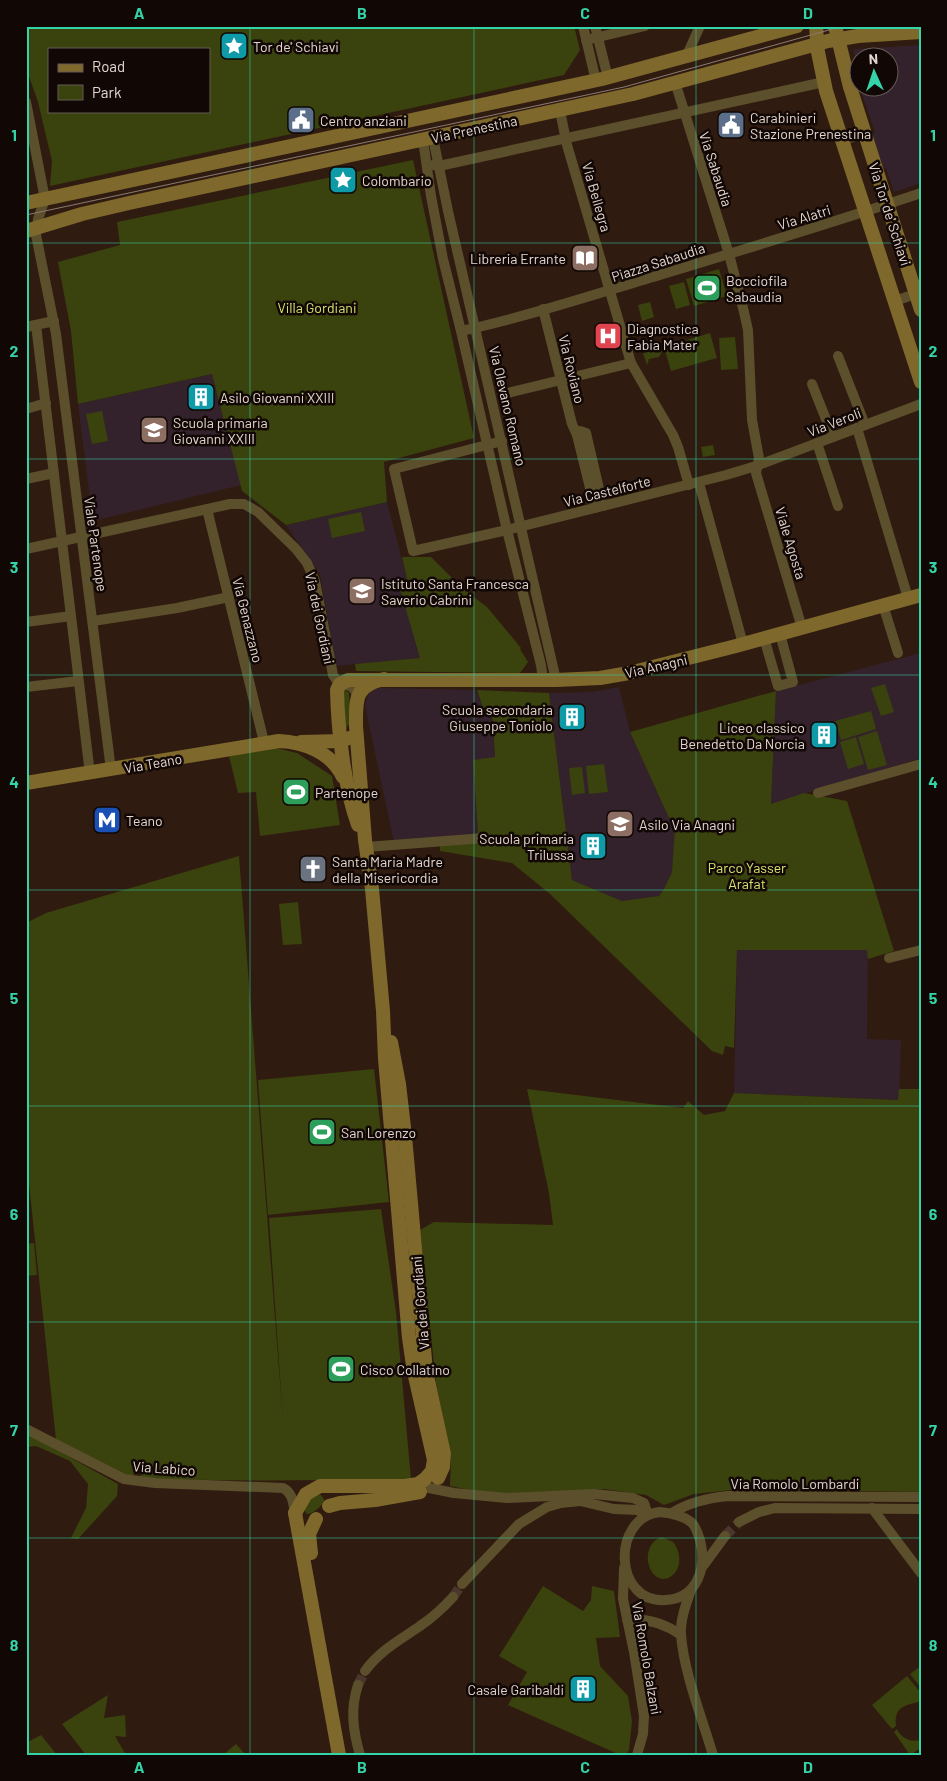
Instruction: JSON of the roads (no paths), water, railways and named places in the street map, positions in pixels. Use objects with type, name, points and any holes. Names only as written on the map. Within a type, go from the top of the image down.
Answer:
[{"type":"street","points":[[583,26],[586,40],[602,79]]},
{"type":"street","points":[[586,40],[596,32],[645,26]]},
{"type":"street","points":[[686,57],[700,26]]},
{"type":"street","name":"Via Prenestina","points":[[26,203],[322,141],[602,79],[797,26]]},
{"type":"street","name":"Via Tor de' Schiavi","points":[[816,26],[824,82],[841,141],[921,382]]},
{"type":"street","points":[[596,32],[602,79]]},
{"type":"street","name":"Via Prenestina","points":[[31,229],[129,203],[560,111],[817,43],[837,32],[870,35],[921,32]]},
{"type":"street","name":"Via Tor de' Schiavi","points":[[837,32],[850,87],[887,205],[918,293],[921,310]]},
{"type":"street","name":"Via Sabaudia","points":[[675,82],[730,259]]},
{"type":"street","name":"Via Prenestina","points":[[426,161],[435,166],[440,166],[824,82]]},
{"type":"street","points":[[26,103],[45,199],[31,229]]},
{"type":"street","name":"Via Bellegra","points":[[560,111],[566,139],[610,290]]},
{"type":"street","points":[[841,141],[865,133]]},
{"type":"street","name":"Via Olevano Romano","points":[[428,139],[426,161],[443,259],[507,530],[541,665],[549,680]]},
{"type":"street","name":"Via Olevano Romano","points":[[428,139],[440,166],[444,191],[502,440],[521,526],[549,680]]},
{"type":"street","points":[[431,196],[436,190],[444,191]]},
{"type":"street","name":"Via Alatri","points":[[730,259],[921,193]]},
{"type":"street","name":"Viale Partenope","points":[[31,229],[36,235],[54,321],[111,766]]},
{"type":"street","name":"Piazza Sabaudia","points":[[632,363],[610,290],[730,259]]},
{"type":"street","name":"Viale Agosta","points":[[730,259],[748,330],[752,420],[759,458],[756,473],[802,628]]},
{"type":"street","points":[[461,331],[610,290]]},
{"type":"street","points":[[895,301],[918,293]]},
{"type":"street","name":"Via Roviano","points":[[543,309],[572,424],[599,507]]},
{"type":"street","points":[[54,321],[31,326],[46,404],[87,769]]},
{"type":"street","points":[[838,356],[914,596]]},
{"type":"street","points":[[503,394],[632,363],[673,435],[694,484],[743,644]]},
{"type":"street","points":[[43,382],[52,374],[62,377]]},
{"type":"street","points":[[812,384],[833,437]]},
{"type":"street","points":[[26,408],[46,404]]},
{"type":"street","name":"Via Veroli","points":[[694,484],[756,466],[921,404]]},
{"type":"street","points":[[487,444],[502,440]]},
{"type":"street","points":[[817,443],[838,506]]},
{"type":"street","name":"Via Castelforte","points":[[487,444],[394,469],[413,551],[694,484]]},
{"type":"street","points":[[26,479],[54,473]]},
{"type":"street","name":"Via dei Gordiani","points":[[26,550],[230,504],[244,504],[258,512],[299,552],[312,571],[332,671],[335,679],[340,684],[337,690],[347,787],[355,818],[366,847]]},
{"type":"street","name":"Via Genazzano","points":[[207,509],[263,738]]},
{"type":"street","name":"Via Anagni","points":[[340,684],[348,680],[384,679],[549,680],[600,678],[629,673],[743,644],[914,596]]},
{"type":"street","points":[[93,621],[177,608],[228,597]]},
{"type":"street","points":[[883,605],[898,653]]},
{"type":"street","points":[[26,622],[70,616]]},
{"type":"street","points":[[764,638],[778,686],[793,682],[780,634]]},
{"type":"street","name":"Via Anagni","points":[[357,696],[369,683],[384,679]]},
{"type":"street","points":[[26,687],[78,681]]},
{"type":"street","points":[[340,684],[350,685],[355,690],[357,696]]},
{"type":"street","name":"Via dei Gordiani","points":[[315,1488],[324,1485],[414,1485],[425,1480],[434,1464],[434,1453],[417,1386],[410,1347],[385,1059],[384,1011],[366,847],[356,726],[357,696]]},
{"type":"street","points":[[315,742],[330,736],[336,731],[340,720]]},
{"type":"street","points":[[296,742],[341,740],[351,737],[356,726]]},
{"type":"street","name":"Via Teano","points":[[26,774],[111,766],[263,738],[296,742],[329,758],[338,767],[347,787]]},
{"type":"street","name":"Via Teano","points":[[164,757],[279,741]]},
{"type":"street","points":[[818,794],[921,764]]},
{"type":"street","name":"Via Teano","points":[[26,783],[87,769]]},
{"type":"street","points":[[366,847],[485,838]]},
{"type":"street","points":[[889,958],[921,950]]},
{"type":"street","name":"Via dei Gordiani","points":[[384,1011],[399,1084],[426,1372],[444,1454],[441,1474],[429,1488]]},
{"type":"street","name":"Via Labico","points":[[26,1429],[124,1479],[155,1483],[285,1488],[291,1495],[295,1513]]},
{"type":"street","points":[[329,1506],[330,1500],[327,1493],[320,1488],[315,1488],[304,1496],[295,1513],[339,1755]]},
{"type":"street","points":[[321,1653],[319,1608],[309,1534],[316,1519],[329,1506],[340,1503],[383,1499],[419,1492],[429,1488],[454,1493],[507,1498],[581,1494],[633,1498],[644,1503],[647,1515]]},
{"type":"street","name":"Via Romolo Lombardi","points":[[672,1513],[684,1506],[697,1502],[728,1496],[921,1497]]},
{"type":"street","points":[[462,1584],[519,1524],[547,1507],[561,1503],[580,1502],[614,1509],[638,1510],[647,1515]]},
{"type":"street","name":"Via Romolo Lombardi","points":[[741,1524],[750,1516],[763,1510],[775,1508],[921,1509]]},
{"type":"street","points":[[872,1508],[921,1573]]},
{"type":"street","points":[[691,1590],[682,1596],[662,1600],[649,1598],[632,1585],[624,1565],[625,1548],[630,1535],[647,1515],[660,1512],[672,1513],[687,1519],[696,1528],[702,1552],[702,1567],[698,1580],[691,1590],[683,1617],[681,1635],[689,1674],[713,1755]]},
{"type":"street","points":[[295,1513],[306,1520],[316,1519]]},
{"type":"street","points":[[702,1567],[727,1538]]},
{"type":"street","name":"Via Romolo Balzani","points":[[624,1565],[622,1593],[644,1716],[643,1734],[637,1755]]},
{"type":"street","points":[[365,1671],[383,1652],[421,1626],[453,1597]]},
{"type":"street","points":[[627,1620],[652,1621],[671,1628],[681,1635]]},
{"type":"street","points":[[358,1685],[355,1694],[353,1717],[354,1732],[360,1755]]},
{"type":"tunnel","points":[[725,1536],[739,1522]]},
{"type":"tunnel","points":[[453,1597],[462,1584]]},
{"type":"tunnel","points":[[358,1685],[365,1671]]},
{"type":"tram line","points":[[26,215],[624,87],[848,26]]},
{"type":"place","name":"Tor de' Schiavi","points":[[234,46]]},
{"type":"place","name":"Centro anziani","points":[[301,120]]},
{"type":"place","name":"Carabinieri Stazione Prenestina","points":[[731,125]]},
{"type":"place","name":"Colombario","points":[[343,180]]},
{"type":"place","name":"Libreria Errante","points":[[585,258]]},
{"type":"place","name":"Bocciofila Sabaudia","points":[[707,288]]},
{"type":"place","name":"Diagnostica Fabia Mater","points":[[608,336]]},
{"type":"place","name":"Asilo Giovanni XXIII","points":[[201,397]]},
{"type":"place","name":"Scuola primaria Giovanni XXIII","points":[[154,430]]},
{"type":"place","name":"Istituto Santa Francesca Saverio Cabrini","points":[[362,591]]},
{"type":"place","name":"Scuola secondaria Giuseppe Toniolo","points":[[572,717]]},
{"type":"place","name":"Liceo classico Benedetto Da Norcia","points":[[824,735]]},
{"type":"place","name":"Partenope","points":[[296,792]]},
{"type":"place","name":"Teano","points":[[107,820]]},
{"type":"place","name":"Asilo Via Anagni","points":[[620,824]]},
{"type":"place","name":"Scuola primaria Trilussa","points":[[593,846]]},
{"type":"place","name":"Santa Maria Madre della Misericordia","points":[[313,869]]},
{"type":"place","name":"San Lorenzo","points":[[322,1132]]},
{"type":"place","name":"Cisco Collatino","points":[[341,1369]]},
{"type":"place","name":"Casale Garibaldi","points":[[583,1689]]},
{"type":"park label","name":"Villa Gordiani","points":[[317,307]]},
{"type":"park label","name":"Parco Yasser Arafat","points":[[747,876]]}]
